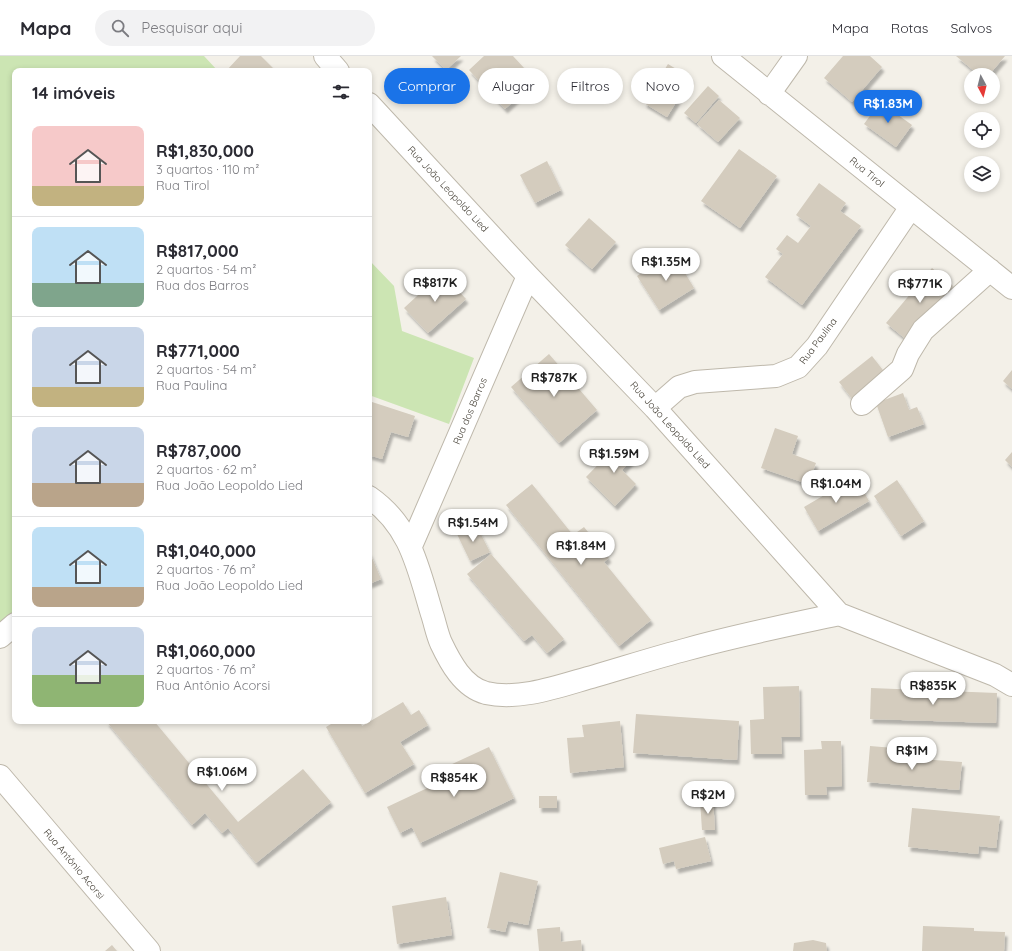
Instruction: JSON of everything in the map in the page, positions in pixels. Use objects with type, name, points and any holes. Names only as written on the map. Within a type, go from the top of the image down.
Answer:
[{"type":"street","points":[[324,56],[335,68]]},
{"type":"street","name":"Rua Tirol","points":[[723,56],[1012,288]]},
{"type":"street","points":[[769,94],[796,56]]},
{"type":"street","name":"Rua João Leopoldo Lied","points":[[372,107],[528,276],[655,408],[838,614],[995,675],[1012,685]]},
{"type":"street","name":"Rua Paulina","points":[[655,408],[679,387],[695,382],[776,376],[798,367],[817,346],[910,207]]},
{"type":"street","points":[[862,404],[902,369],[908,354],[923,330],[990,270]]},
{"type":"street","name":"Rua dos Barros","points":[[411,546],[528,276]]},
{"type":"street","points":[[372,499],[398,524],[411,546],[440,640],[452,665],[472,686],[484,693],[499,695],[527,693],[556,687],[690,648],[838,614]]},
{"type":"street","points":[[0,637],[12,627]]},
{"type":"street","name":"Rua Antônio Acorsi","points":[[0,776],[149,951]]},
{"type":"green space","points":[[0,56],[204,56],[215,68],[12,68],[12,614],[0,624]]},
{"type":"green space","points":[[372,263],[394,286],[402,331],[474,358],[449,424],[372,396]]},
{"type":"building","points":[[240,56],[261,56],[273,68],[229,68]]},
{"type":"building","points":[[432,56],[461,56],[448,68],[444,68]]},
{"type":"building","points":[[484,56],[513,56],[524,68],[478,68],[478,80],[470,71],[470,69]]},
{"type":"building","points":[[843,56],[870,56],[882,67],[852,102],[824,78]]},
{"type":"building","points":[[956,56],[1005,56],[995,68],[971,68]]},
{"type":"building","points":[[668,64],[675,68],[666,68]]},
{"type":"building","points":[[708,86],[719,96],[696,123],[684,113],[692,104],[694,104],[694,102]]},
{"type":"building","points":[[719,100],[740,118],[718,142],[697,124]]},
{"type":"building","points":[[880,102],[912,125],[896,147],[864,124]]},
{"type":"building","points":[[500,104],[511,104],[505,109]]},
{"type":"building","points":[[646,104],[675,104],[667,117]]},
{"type":"building","points":[[739,149],[777,176],[740,228],[701,201]]},
{"type":"building","points":[[547,161],[561,190],[535,203],[520,175]]},
{"type":"building","points":[[819,183],[846,203],[840,211],[861,226],[802,305],[765,277],[783,254],[776,249],[787,235],[798,243],[811,226],[796,215]]},
{"type":"building","points":[[589,218],[616,242],[592,269],[565,245]]},
{"type":"building","points":[[673,253],[694,288],[659,310],[637,276]]},
{"type":"building","points":[[932,268],[953,286],[907,340],[886,323]]},
{"type":"building","points":[[442,273],[466,299],[428,333],[404,308]]},
{"type":"building","points":[[549,354],[597,410],[559,443],[511,387]]},
{"type":"building","points":[[872,356],[886,374],[853,400],[839,382]]},
{"type":"building","points":[[1012,370],[1012,389],[1003,381]]},
{"type":"building","points":[[903,393],[909,410],[917,407],[924,424],[888,437],[876,403]]},
{"type":"building","points":[[372,402],[415,416],[408,437],[391,432],[382,459],[372,456]]},
{"type":"building","points":[[775,428],[798,436],[792,454],[816,463],[808,484],[761,468]]},
{"type":"building","points":[[621,441],[636,456],[622,470],[636,484],[615,506],[586,477]]},
{"type":"building","points":[[1012,452],[1012,467],[1005,460]]},
{"type":"building","points":[[855,477],[869,501],[818,531],[804,507]]},
{"type":"building","points":[[897,480],[924,521],[901,536],[874,496]]},
{"type":"building","points":[[532,484],[573,535],[584,527],[609,558],[604,562],[651,620],[619,646],[506,505]]},
{"type":"building","points":[[476,525],[490,552],[470,561],[457,534]]},
{"type":"building","points":[[491,554],[564,639],[547,653],[532,635],[524,641],[467,574]]},
{"type":"building","points":[[372,558],[381,579],[372,583]]},
{"type":"building","points":[[799,686],[800,737],[781,737],[782,754],[751,754],[750,720],[764,719],[763,687]]},
{"type":"building","points":[[871,688],[997,693],[996,723],[870,719]]},
{"type":"building","points":[[403,702],[411,715],[419,710],[428,725],[400,742],[414,764],[365,793],[326,727],[331,724],[361,724],[362,726],[365,724],[372,724],[372,720]]},
{"type":"building","points":[[636,714],[739,721],[737,760],[633,753]]},
{"type":"building","points":[[620,721],[624,767],[570,773],[567,738],[584,737],[582,725]]},
{"type":"building","points":[[108,724],[156,724],[238,822],[303,769],[331,802],[256,863],[228,828],[222,833],[205,813],[192,825]]},
{"type":"building","points":[[821,741],[841,741],[842,786],[826,787],[827,795],[805,795],[804,750],[822,749]]},
{"type":"building","points":[[870,746],[894,748],[893,757],[962,762],[959,790],[867,782]]},
{"type":"building","points":[[489,747],[514,798],[420,843],[412,827],[400,833],[387,807],[455,775],[450,765]]},
{"type":"building","points":[[539,796],[557,796],[557,808],[539,808]]},
{"type":"building","points":[[713,799],[715,830],[702,830],[700,800]]},
{"type":"building","points":[[912,808],[1000,816],[996,848],[979,846],[978,854],[908,847]]},
{"type":"building","points":[[705,837],[711,861],[676,869],[674,861],[663,864],[659,848]]},
{"type":"building","points":[[500,872],[538,881],[528,925],[508,921],[505,932],[487,928]]},
{"type":"building","points":[[446,897],[452,935],[397,944],[392,906]]},
{"type":"building","points":[[923,926],[974,928],[974,931],[1005,932],[1004,951],[922,951]]},
{"type":"building","points":[[560,927],[561,942],[581,940],[582,951],[539,951],[537,929]]},
{"type":"building","points":[[813,940],[826,943],[827,951],[793,951],[794,943]]},
{"type":"building","points":[[112,945],[117,951],[105,951]]}]
